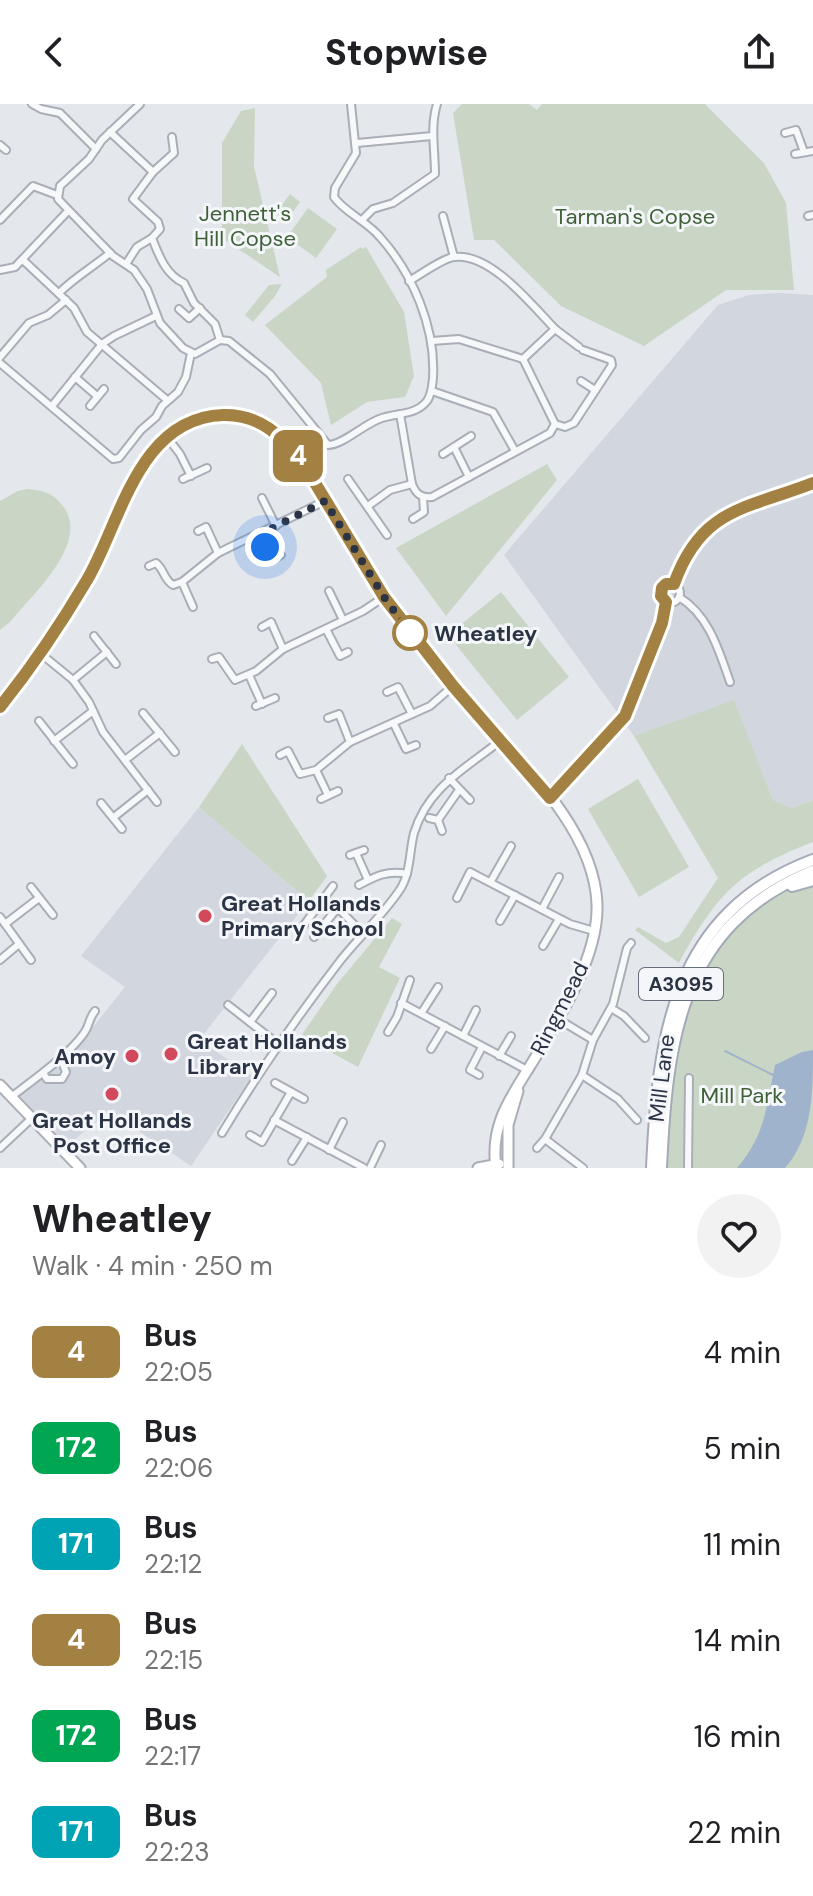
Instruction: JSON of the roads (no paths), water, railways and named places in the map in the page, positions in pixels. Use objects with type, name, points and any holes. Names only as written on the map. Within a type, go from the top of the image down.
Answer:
[{"type":"main road","name":"Mill Lane","points":[[652,1168],[663,1042],[686,972],[715,929],[742,902],[779,875],[813,860]]},
{"type":"main road","name":"Mill Lane","points":[[661,1168],[669,1061],[686,998],[704,960],[718,940],[766,895],[813,871]]},
{"type":"main road","name":"A3095","points":[[766,895],[813,880]]},
{"type":"street","points":[[32,104],[60,113],[96,149]]},
{"type":"street","points":[[57,195],[60,186],[140,104]]},
{"type":"street","points":[[191,353],[200,352],[220,340],[229,341],[270,374],[328,445],[335,445],[380,418],[417,410],[428,400],[432,391],[432,341],[421,305],[386,243],[363,219],[336,201],[333,193],[356,153],[351,104]]},
{"type":"street","points":[[363,219],[373,209],[393,203],[433,178],[435,145],[432,136],[437,104]]},
{"type":"street","points":[[785,133],[796,130],[804,152]]},
{"type":"street","points":[[110,132],[153,172]]},
{"type":"street","points":[[357,143],[432,136]]},
{"type":"street","points":[[126,264],[137,247],[160,229],[158,222],[133,199],[153,172],[174,153],[172,137]]},
{"type":"street","points":[[795,154],[813,151]]},
{"type":"street","points":[[0,220],[33,186],[57,195],[68,211],[110,253],[141,278],[156,316],[191,353]]},
{"type":"street","points":[[0,270],[15,267],[68,211]]},
{"type":"street","points":[[443,216],[454,257]]},
{"type":"street","points":[[152,238],[160,260],[173,278],[184,283],[194,303],[215,324],[220,340]]},
{"type":"street","points":[[59,293],[75,276],[110,253]]},
{"type":"street","points":[[409,281],[454,257],[483,262],[492,267],[555,329],[581,348],[611,360],[612,365],[574,423],[565,427],[555,424],[523,359],[459,339],[432,341]]},
{"type":"street","points":[[23,260],[76,310],[87,332],[167,400]]},
{"type":"street","points":[[0,357],[29,323],[48,315],[66,300]]},
{"type":"street","points":[[179,309],[189,318],[200,308]]},
{"type":"street","points":[[52,406],[102,344],[156,316]]},
{"type":"street","points":[[523,359],[555,329]]},
{"type":"street","points":[[0,363],[113,459],[119,458],[167,400],[176,394],[184,381],[191,353]]},
{"type":"street","points":[[75,377],[97,396]]},
{"type":"street","points":[[581,381],[595,390]]},
{"type":"street","points":[[90,406],[104,389]]},
{"type":"street","points":[[432,391],[493,412],[515,451]]},
{"type":"street","points":[[400,414],[412,484],[415,492],[423,497],[432,497],[550,433],[555,424]]},
{"type":"street","name":"Ringmead","points":[[0,706],[40,653],[86,581],[128,490],[147,460],[167,437],[190,422],[212,415],[252,419],[273,429],[303,463],[384,597],[453,686],[572,826],[593,871],[596,896],[594,931],[558,1019],[509,1098],[498,1123],[496,1166]]},
{"type":"street","points":[[443,454],[471,436]]},
{"type":"street","points":[[167,437],[180,454],[187,478],[207,468]]},
{"type":"street","points":[[454,447],[469,477]]},
{"type":"street","points":[[348,479],[387,535]]},
{"type":"street","points":[[674,584],[685,555],[709,526],[730,514],[813,483]]},
{"type":"street","points":[[368,506],[390,490],[412,484]]},
{"type":"street","points":[[413,519],[424,512],[423,497]]},
{"type":"street","points":[[262,498],[276,526]]},
{"type":"street","points":[[149,566],[159,565],[167,582],[173,585],[182,582],[218,553],[325,501]]},
{"type":"street","points":[[198,531],[206,527],[218,553]]},
{"type":"street","points":[[259,535],[272,560],[281,555]]},
{"type":"street","points":[[182,582],[192,608],[204,603]]},
{"type":"street","points":[[674,584],[663,586],[661,596],[668,603],[679,597]]},
{"type":"street","points":[[674,584],[679,597]]},
{"type":"street","points":[[329,591],[343,620]]},
{"type":"street","points":[[212,659],[219,657],[224,661],[235,680],[249,675],[283,649],[363,611],[384,597]]},
{"type":"street","points":[[679,597],[703,618],[730,682]]},
{"type":"street","points":[[262,627],[271,622],[283,649]]},
{"type":"street","points":[[326,629],[340,656],[348,652]]},
{"type":"street","points":[[94,636],[116,664]]},
{"type":"street","points":[[73,680],[107,652]]},
{"type":"street","points":[[40,653],[73,680],[103,732],[157,802]]},
{"type":"street","points":[[249,675],[259,705],[275,698]]},
{"type":"street","points":[[280,755],[288,751],[300,774],[316,770],[350,742],[430,706],[453,686]]},
{"type":"street","points":[[387,692],[398,687],[412,714]]},
{"type":"street","points":[[54,741],[93,711]]},
{"type":"street","points":[[143,713],[175,752]]},
{"type":"street","points":[[328,718],[339,714],[350,742]]},
{"type":"street","points":[[39,721],[73,764]]},
{"type":"street","points":[[394,724],[406,749],[416,745]]},
{"type":"street","points":[[125,760],[160,733]]},
{"type":"street","points":[[222,1133],[278,1044],[393,899],[407,874],[419,819],[434,794],[449,778],[500,741]]},
{"type":"street","points":[[316,770],[324,797],[338,791]]},
{"type":"street","points":[[449,778],[470,800]]},
{"type":"street","points":[[114,817],[148,790]]},
{"type":"street","points":[[438,820],[459,790]]},
{"type":"street","points":[[101,803],[122,829]]},
{"type":"street","points":[[429,818],[438,820]]},
{"type":"street","points":[[438,820],[442,831]]},
{"type":"street","points":[[491,881],[511,846]]},
{"type":"street","points":[[357,853],[368,880]]},
{"type":"street","points":[[359,885],[382,873],[393,871],[407,874]]},
{"type":"street","points":[[457,898],[470,872],[559,919],[594,931]]},
{"type":"street","points":[[542,909],[559,877]]},
{"type":"street","points":[[304,925],[333,886]]},
{"type":"street","points":[[31,887],[53,915]]},
{"type":"street","points":[[500,921],[515,895]]},
{"type":"street","points":[[325,896],[335,911]]},
{"type":"street","points":[[5,924],[39,898]]},
{"type":"street","points":[[335,911],[341,911],[363,934]]},
{"type":"street","points":[[314,937],[335,911]]},
{"type":"street","points":[[0,917],[31,960]]},
{"type":"street","points":[[543,946],[559,919]]},
{"type":"street","points":[[537,1148],[582,1075],[593,1040],[611,1008],[631,943]]},
{"type":"street","points":[[0,960],[19,944]]},
{"type":"street","points":[[388,1032],[410,980]]},
{"type":"street","points":[[422,1012],[438,987]]},
{"type":"street","points":[[250,1022],[272,993]]},
{"type":"street","points":[[401,1003],[527,1070]]},
{"type":"street","points":[[228,1005],[278,1044]]},
{"type":"street","points":[[611,1008],[624,1016],[645,1038]]},
{"type":"street","points":[[463,1036],[476,1010]]},
{"type":"street","points":[[11,1097],[60,1057],[87,1027],[95,1011]]},
{"type":"street","points":[[558,1019],[593,1040]]},
{"type":"street","points":[[431,1049],[445,1026]]},
{"type":"street","points":[[499,1056],[511,1036]]},
{"type":"street","points":[[479,1075],[470,1070],[482,1047]]},
{"type":"street","points":[[43,1073],[47,1079],[62,1079],[66,1072],[60,1057]]},
{"type":"street","name":"Ringmead","points":[[478,1168],[507,1165],[508,1125],[514,1100],[527,1070]]},
{"type":"street","points":[[582,1075],[618,1099],[637,1120]]},
{"type":"street","points":[[688,1168],[689,1078]]},
{"type":"street","points":[[275,1083],[304,1099]]},
{"type":"street","points":[[0,1085],[80,1168]]},
{"type":"street","points":[[250,1135],[262,1142],[291,1092]]},
{"type":"street","points":[[0,1148],[32,1118]]},
{"type":"street","points":[[274,1120],[364,1168]]},
{"type":"street","points":[[329,1150],[343,1122]]},
{"type":"street","points":[[292,1161],[307,1137]]},
{"type":"street","points":[[545,1139],[583,1168]]},
{"type":"street","points":[[370,1168],[381,1145]]},
{"type":"street","points":[[345,1168],[350,1161]]},
{"type":"water","points":[[813,1050],[810,1113],[794,1156],[785,1168],[737,1168],[759,1132],[775,1065]]},
{"type":"waterway","points":[[725,1051],[773,1075]]},
{"type":"place","name":"Wheatley","points":[[410,633]]},
{"type":"place","name":"Great Hollands Primary School","points":[[205,916]]},
{"type":"place","name":"Great Hollands Library","points":[[171,1054]]},
{"type":"place","name":"Amoy","points":[[132,1056]]},
{"type":"place","name":"Great Hollands Post Office","points":[[112,1094]]},
{"type":"park label","name":"Tarman's Copse","points":[[635,216]]},
{"type":"park label","name":"Jennett's Hill Copse","points":[[245,226]]},
{"type":"park label","name":"Mill Park","points":[[742,1095]]}]
